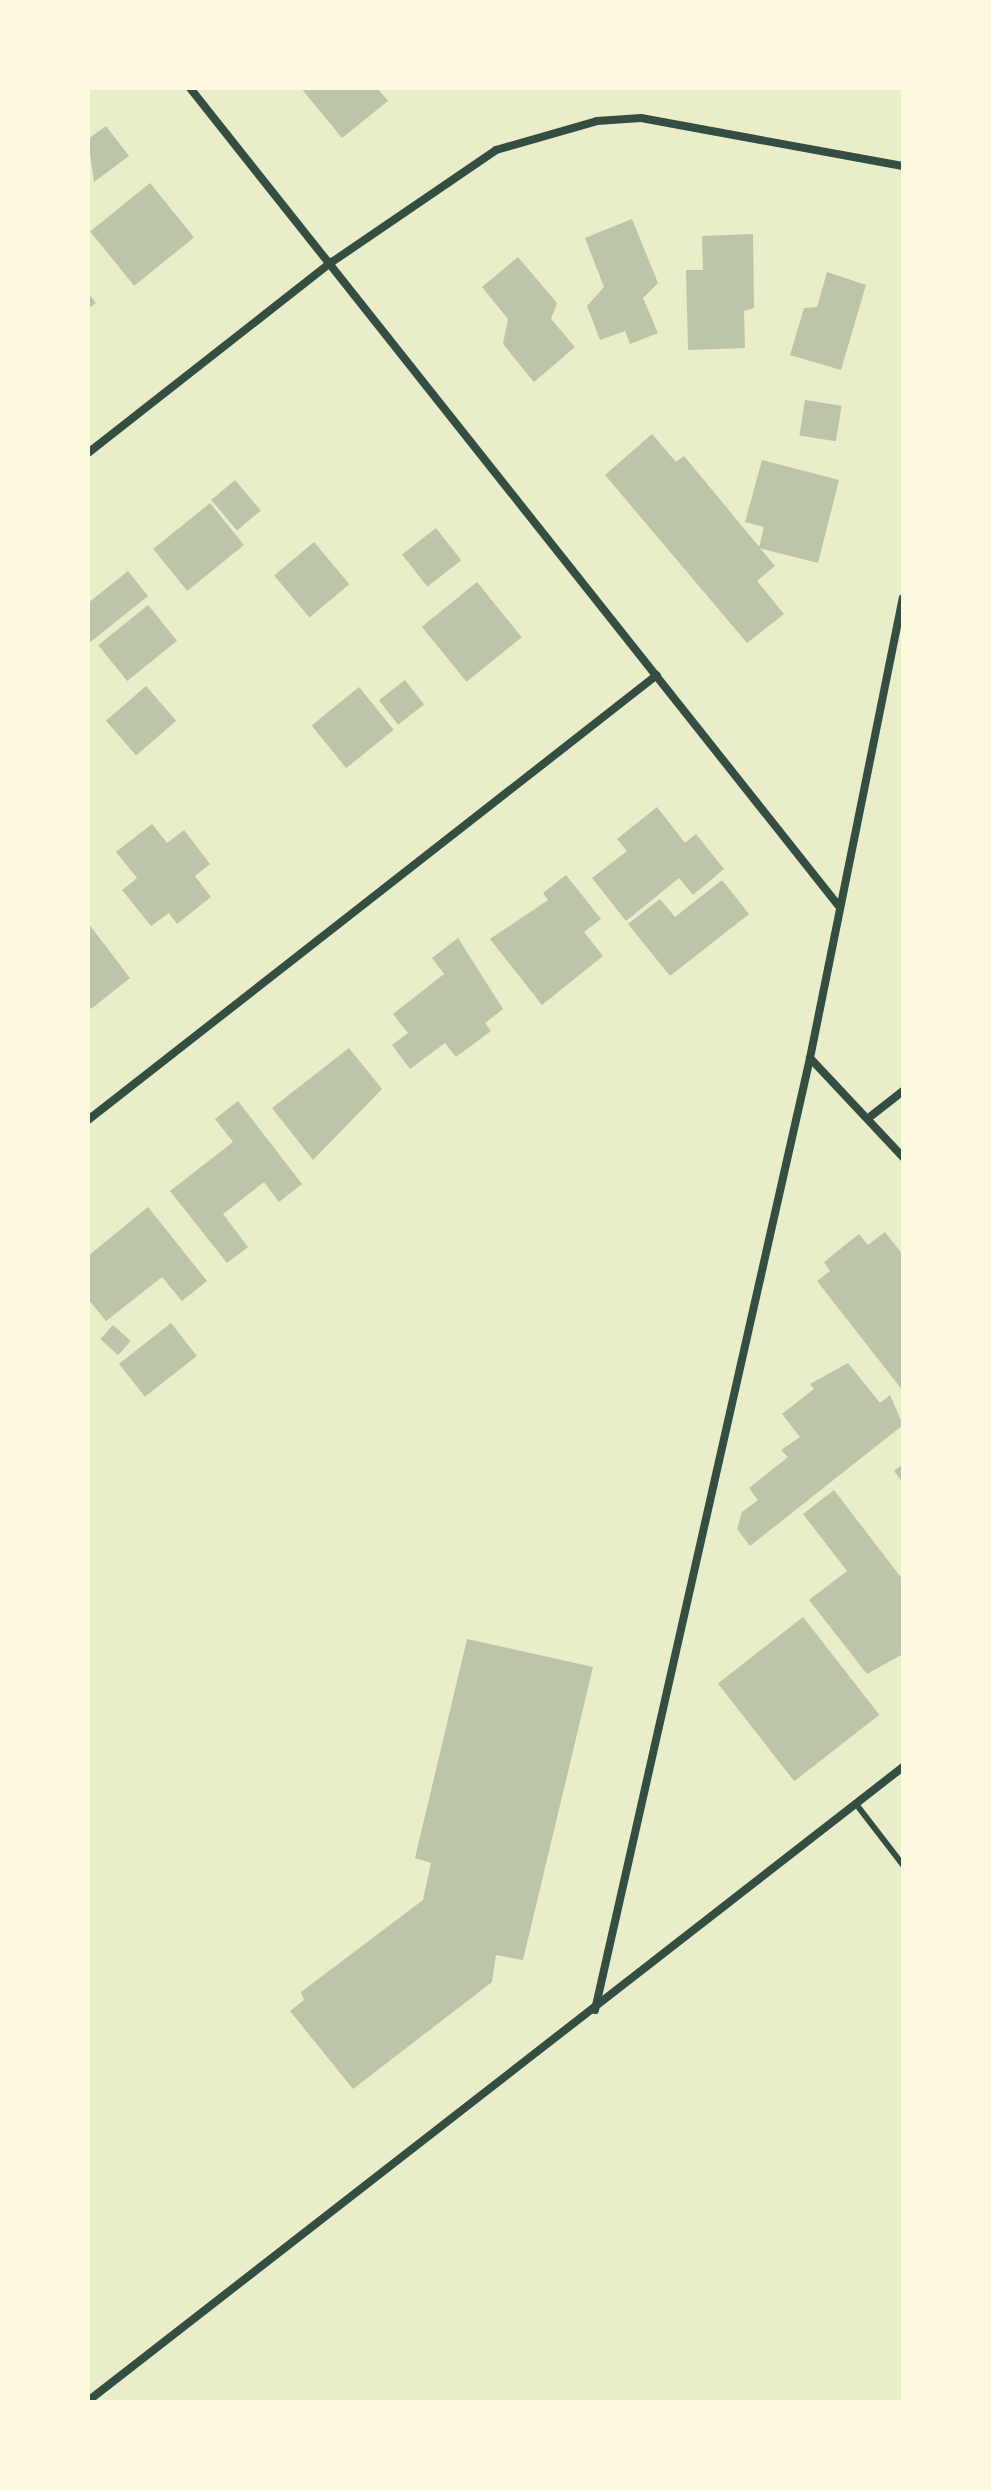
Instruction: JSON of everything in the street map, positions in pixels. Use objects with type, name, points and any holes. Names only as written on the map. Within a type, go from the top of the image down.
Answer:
[{"type":"street","points":[[190,88],[332,262],[838,905]]},
{"type":"street","points":[[88,453],[332,262],[496,150],[597,121],[641,118],[903,166]]},
{"type":"street","points":[[595,2010],[810,1058],[838,905],[903,598]]},
{"type":"street","points":[[88,1120],[657,675]]},
{"type":"street","points":[[810,1058],[871,1116],[903,1157]]},
{"type":"street","points":[[871,1116],[903,1091]]},
{"type":"street","points":[[88,2401],[595,2010],[903,1767]]},
{"type":"lane","points":[[856,1804],[903,1865]]},
{"type":"building","points":[[301,88],[377,88],[388,101],[342,138]]},
{"type":"building","points":[[106,126],[129,156],[94,182],[88,139]]},
{"type":"building","points":[[150,183],[194,237],[134,286],[90,231]]},
{"type":"building","points":[[632,219],[658,283],[643,298],[658,333],[630,344],[625,331],[600,340],[587,306],[604,287],[585,238]]},
{"type":"building","points":[[753,234],[754,308],[744,311],[745,348],[688,350],[686,270],[703,270],[702,236]]},
{"type":"building","points":[[518,257],[557,303],[551,319],[575,347],[534,382],[503,344],[508,319],[482,287]]},
{"type":"building","points":[[827,272],[866,285],[841,370],[790,355],[804,308],[817,307]]},
{"type":"building","points":[[88,293],[96,303],[88,309]]},
{"type":"building","points":[[805,400],[842,406],[836,441],[799,436]]},
{"type":"building","points":[[652,434],[676,462],[684,456],[775,566],[757,581],[784,614],[747,643],[605,475]]},
{"type":"building","points":[[762,460],[839,480],[818,563],[759,548],[764,527],[745,522]]},
{"type":"building","points":[[235,480],[261,511],[237,531],[211,500]]},
{"type":"building","points":[[210,503],[244,545],[187,591],[153,549]]},
{"type":"building","points":[[436,528],[461,560],[427,587],[402,554]]},
{"type":"building","points":[[314,542],[349,584],[310,618],[274,575]]},
{"type":"building","points":[[128,571],[148,596],[88,644],[88,603]]},
{"type":"building","points":[[477,582],[522,637],[467,682],[422,627]]},
{"type":"building","points":[[148,605],[177,641],[127,681],[98,645]]},
{"type":"building","points":[[405,680],[424,704],[398,725],[379,700]]},
{"type":"building","points":[[146,686],[176,721],[136,755],[106,721]]},
{"type":"building","points":[[359,687],[394,730],[346,768],[312,725]]},
{"type":"building","points":[[657,807],[685,843],[696,834],[724,869],[693,895],[679,878],[626,921],[592,878],[627,851],[617,839]]},
{"type":"building","points":[[152,824],[167,843],[184,830],[210,864],[195,876],[211,897],[177,924],[169,913],[151,926],[122,890],[137,878],[116,852]]},
{"type":"building","points":[[566,875],[601,919],[584,932],[603,956],[542,1005],[490,939],[548,900],[543,893]]},
{"type":"building","points":[[722,880],[749,914],[670,976],[628,924],[660,899],[675,917]]},
{"type":"building","points":[[88,923],[130,978],[91,1009],[88,1005]]},
{"type":"building","points":[[458,938],[503,1009],[485,1023],[491,1031],[456,1057],[445,1043],[410,1069],[392,1045],[408,1033],[393,1014],[444,974],[432,958]]},
{"type":"building","points":[[349,1048],[382,1089],[313,1160],[272,1108]]},
{"type":"building","points":[[238,1101],[302,1184],[279,1202],[264,1182],[223,1214],[248,1247],[227,1263],[170,1191],[233,1142],[215,1119]]},
{"type":"building","points":[[148,1207],[207,1281],[182,1301],[162,1277],[106,1321],[88,1299],[88,1256]]},
{"type":"building","points":[[885,1232],[903,1255],[903,1391],[817,1281],[830,1271],[824,1262],[859,1234],[868,1245]]},
{"type":"building","points":[[171,1323],[197,1356],[145,1397],[119,1364]]},
{"type":"building","points":[[113,1325],[131,1341],[118,1355],[100,1339]]},
{"type":"building","points":[[848,1363],[880,1403],[890,1395],[903,1425],[750,1546],[737,1529],[742,1512],[758,1500],[749,1488],[788,1457],[781,1450],[800,1437],[782,1414],[814,1389],[810,1384]]},
{"type":"building","points":[[903,1464],[903,1483],[894,1471]]},
{"type":"building","points":[[834,1490],[903,1580],[903,1654],[867,1674],[809,1600],[847,1571],[803,1514]]},
{"type":"building","points":[[803,1617],[879,1715],[794,1781],[718,1683]]},
{"type":"building","points":[[467,1639],[593,1667],[523,1960],[496,1955],[492,1982],[353,2089],[290,2011],[304,2000],[301,1992],[423,1900],[431,1863],[415,1858]]}]
